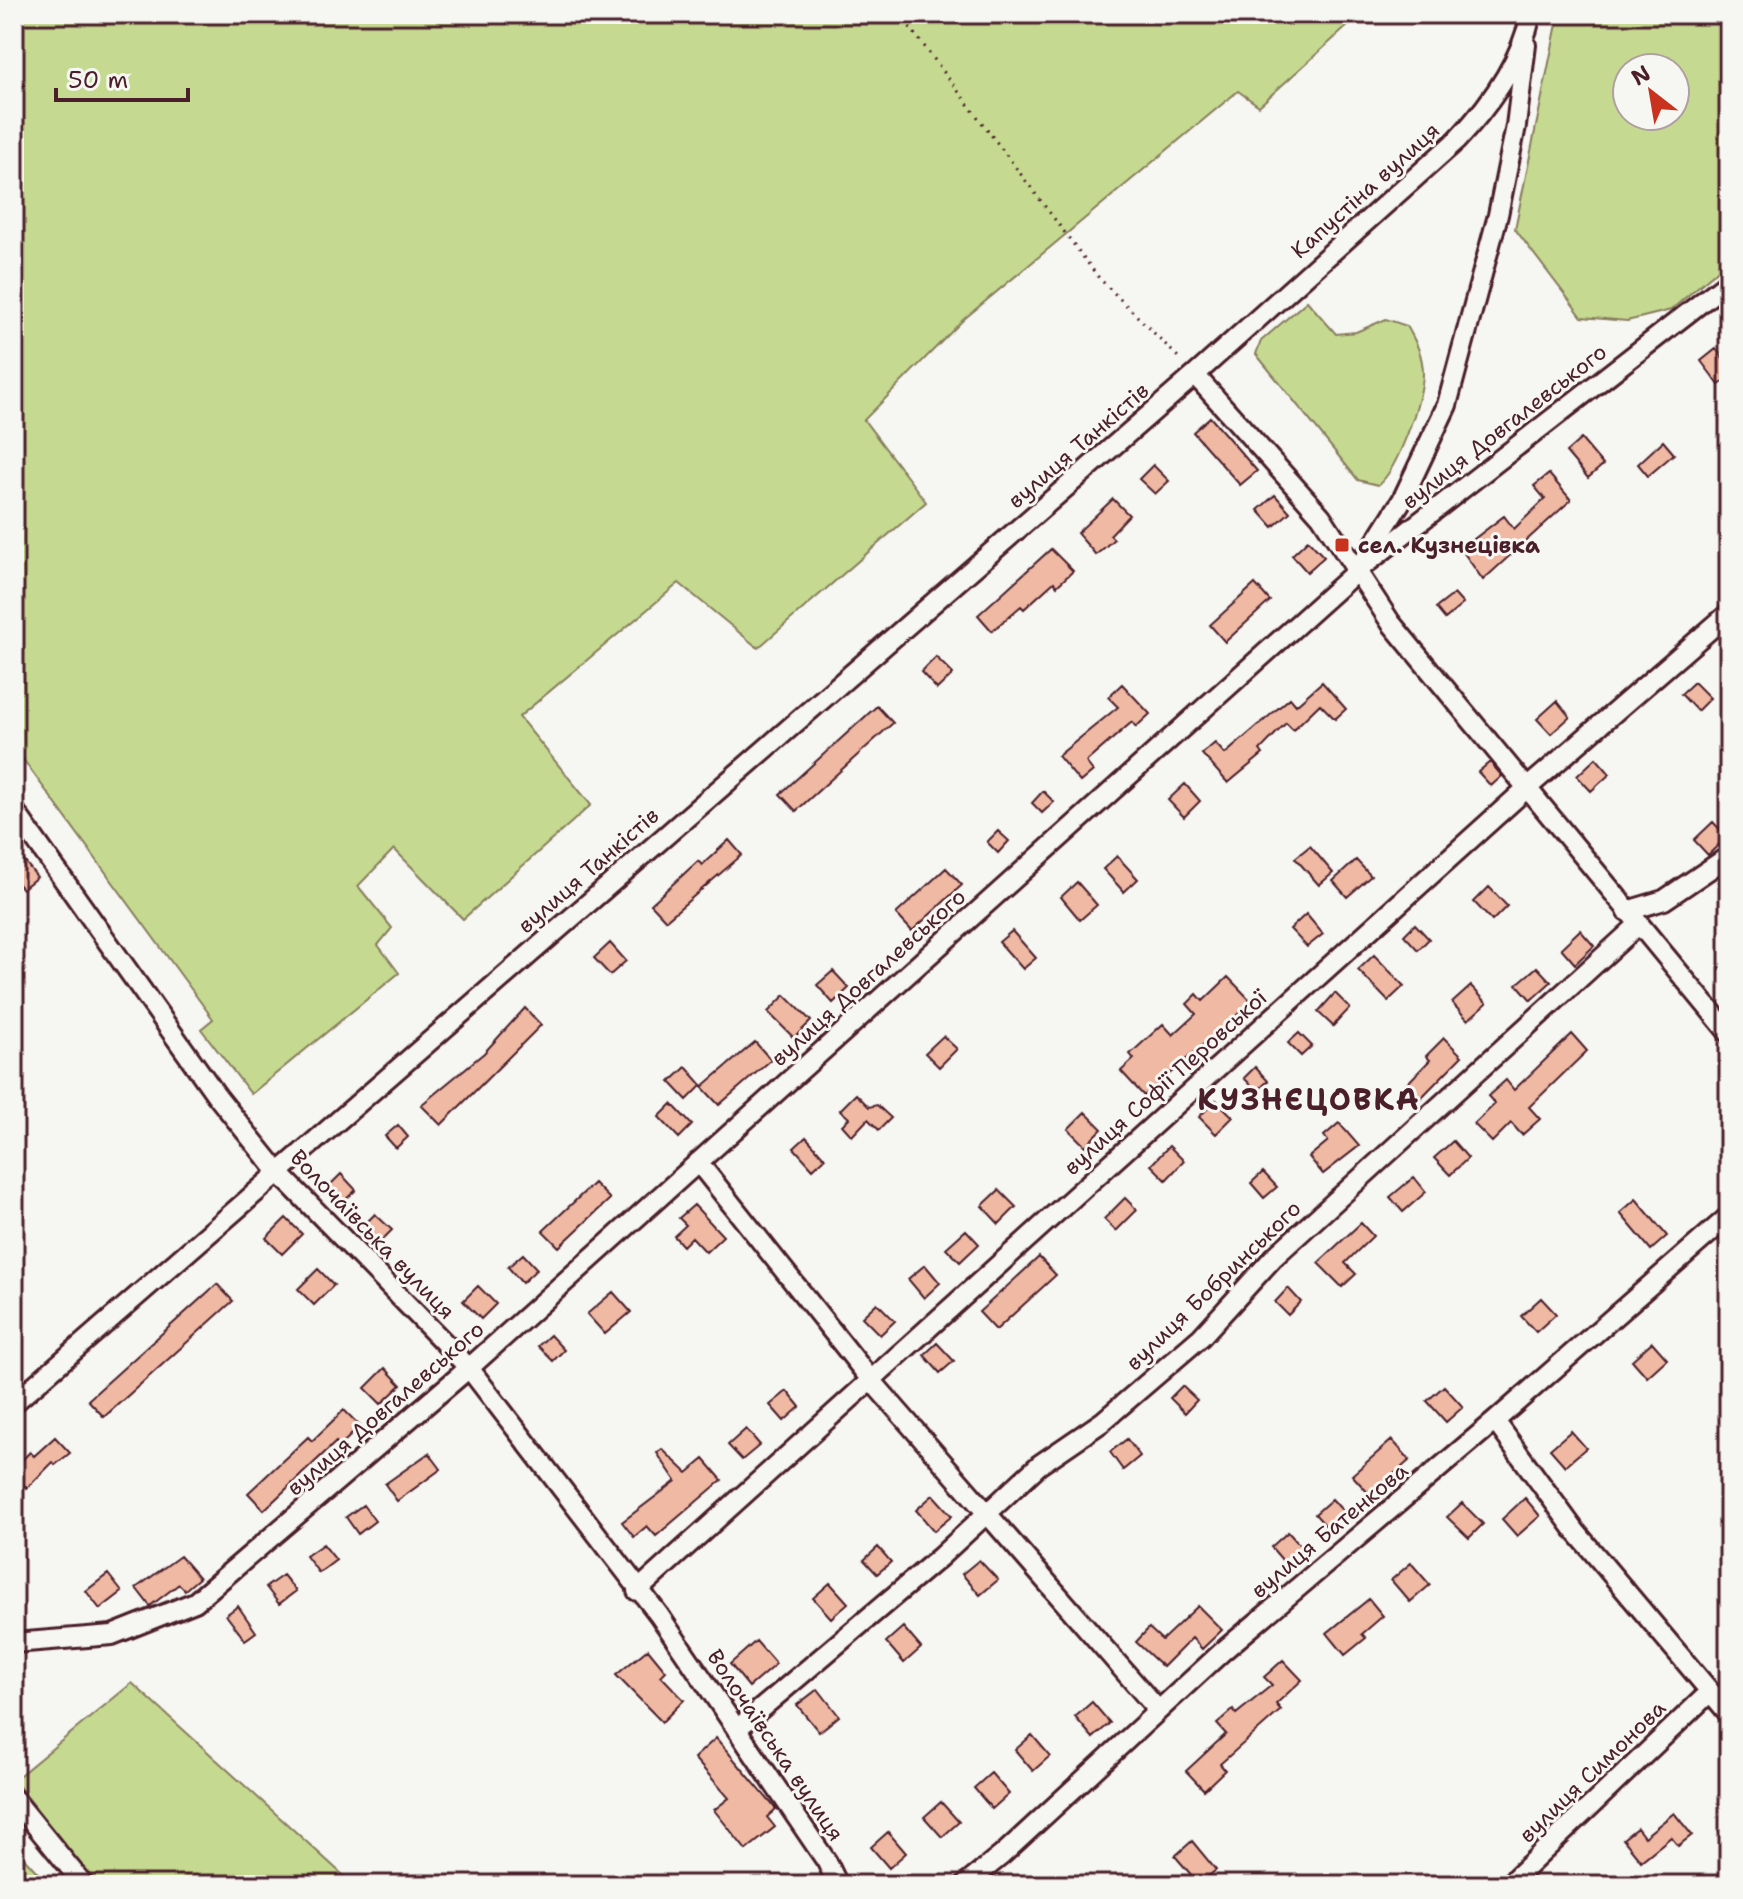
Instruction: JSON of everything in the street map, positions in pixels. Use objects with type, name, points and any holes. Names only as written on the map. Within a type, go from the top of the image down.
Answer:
[{"type":"street","name":"Капустіна вулиця","points":[[1195,375],[1457,140],[1489,102],[1529,22]]},
{"type":"street","points":[[1358,570],[1402,500],[1447,405],[1498,215],[1516,126],[1529,22]]},
{"type":"street","name":"вулиця Довгалевського","points":[[14,1643],[112,1635],[195,1602],[469,1368],[1358,570],[1729,281]]},
{"type":"street","points":[[1195,375],[1321,516],[1391,623],[1729,1033]]},
{"type":"street","name":"вулиця Танкістів","points":[[14,1403],[1195,375]]},
{"type":"street","name":"вулиця Софії Перовської","points":[[637,1591],[1526,789],[1729,613]]},
{"type":"street","name":"Волочаївська вулиця","points":[[14,810],[217,1096],[278,1172],[469,1368],[637,1591],[659,1615],[838,1885]]},
{"type":"street","name":"вулиця Бобринського","points":[[737,1729],[1039,1465],[1102,1422],[1201,1337],[1274,1257],[1633,918],[1729,856]]},
{"type":"street","points":[[698,1162],[871,1380],[1158,1710]]},
{"type":"street","name":"вулиця Батенкова","points":[[965,1885],[1002,1855],[1223,1651],[1495,1421],[1729,1216]]},
{"type":"street","points":[[1495,1421],[1576,1532],[1729,1714]]},
{"type":"street","name":"вулиця Симонова","points":[[1508,1885],[1710,1692]]},
{"type":"street","points":[[14,1799],[84,1885]]},
{"type":"path","points":[[900,14],[1099,278],[1195,375]]},
{"type":"green space","points":[[14,14],[1361,14],[1259,106],[1238,91],[964,319],[864,420],[926,502],[758,648],[679,583],[519,717],[591,805],[463,919],[394,849],[358,886],[392,928],[378,945],[399,973],[251,1094],[201,1029],[213,1019],[14,747]]},
{"type":"green space","points":[[1559,14],[1729,14],[1729,260],[1671,310],[1627,321],[1582,317],[1515,229]]},
{"type":"green space","points":[[1307,301],[1336,334],[1356,332],[1386,319],[1407,326],[1418,349],[1423,374],[1414,416],[1401,450],[1378,485],[1358,480],[1256,354],[1261,341]]},
{"type":"green space","points":[[132,1683],[354,1885],[97,1885],[14,1780]]},
{"type":"green space","points":[[14,1847],[49,1885],[14,1885]]},
{"type":"building","points":[[1716,349],[1729,366],[1729,378],[1719,385],[1701,361]]},
{"type":"building","points":[[1210,417],[1257,471],[1240,485],[1193,432]]},
{"type":"building","points":[[1581,439],[1603,465],[1588,478],[1566,452]]},
{"type":"building","points":[[1663,441],[1674,454],[1648,476],[1638,464]]},
{"type":"building","points":[[1153,465],[1169,481],[1155,494],[1139,479]]},
{"type":"building","points":[[1549,474],[1571,500],[1483,580],[1461,549],[1504,516],[1514,529],[1545,499],[1534,486]]},
{"type":"building","points":[[1275,495],[1290,512],[1273,527],[1258,510]]},
{"type":"building","points":[[1113,499],[1129,515],[1110,535],[1114,539],[1096,555],[1077,533]]},
{"type":"building","points":[[1308,540],[1324,557],[1307,572],[1292,555]]},
{"type":"building","points":[[1051,549],[1073,571],[1057,586],[1054,582],[1024,609],[1021,606],[992,631],[978,615]]},
{"type":"building","points":[[1255,584],[1270,601],[1225,642],[1210,625]]},
{"type":"building","points":[[1454,594],[1463,604],[1445,619],[1436,608]]},
{"type":"building","points":[[936,657],[953,674],[937,689],[921,672]]},
{"type":"building","points":[[1322,682],[1346,709],[1335,719],[1320,704],[1293,730],[1286,723],[1260,750],[1263,754],[1228,783],[1202,754],[1215,743],[1225,754],[1290,698],[1296,705]]},
{"type":"building","points":[[1694,682],[1710,698],[1697,711],[1681,694]]},
{"type":"building","points":[[1122,684],[1150,714],[1136,727],[1132,722],[1086,762],[1093,771],[1080,782],[1058,756],[1118,707],[1108,697]]},
{"type":"building","points":[[1557,701],[1570,717],[1551,734],[1537,719]]},
{"type":"building","points":[[877,706],[893,723],[796,811],[780,794]]},
{"type":"building","points":[[1596,758],[1610,774],[1591,791],[1577,776]]},
{"type":"building","points":[[1490,762],[1502,776],[1491,786],[1478,772]]},
{"type":"building","points":[[1185,784],[1200,801],[1184,817],[1168,800]]},
{"type":"building","points":[[1043,791],[1054,802],[1042,813],[1032,803]]},
{"type":"building","points":[[1713,822],[1727,837],[1708,855],[1694,840]]},
{"type":"building","points":[[998,831],[1009,841],[998,853],[987,842]]},
{"type":"building","points":[[729,840],[742,855],[666,920],[651,904],[698,861],[702,865]]},
{"type":"building","points":[[1310,846],[1333,873],[1319,885],[1295,858]]},
{"type":"building","points":[[14,848],[37,877],[22,889],[14,879]]},
{"type":"building","points":[[1117,856],[1138,879],[1124,892],[1103,869]]},
{"type":"building","points":[[1356,860],[1371,876],[1347,897],[1333,881]]},
{"type":"building","points":[[946,868],[962,885],[912,931],[896,914]]},
{"type":"building","points":[[1077,882],[1097,905],[1080,920],[1061,897]]},
{"type":"building","points":[[1489,887],[1507,906],[1492,921],[1474,902]]},
{"type":"building","points":[[1306,914],[1323,934],[1307,947],[1290,929]]},
{"type":"building","points":[[1415,924],[1429,939],[1418,950],[1404,935]]},
{"type":"building","points":[[1580,930],[1594,946],[1575,964],[1561,948]]},
{"type":"building","points":[[1012,931],[1036,958],[1023,969],[999,942]]},
{"type":"building","points":[[610,943],[626,961],[610,975],[594,958]]},
{"type":"building","points":[[1374,955],[1404,986],[1388,1001],[1358,970]]},
{"type":"building","points":[[1537,967],[1551,982],[1531,1000],[1517,984]]},
{"type":"building","points":[[833,971],[849,988],[833,1003],[817,985]]},
{"type":"building","points":[[1228,977],[1252,1002],[1144,1096],[1121,1071],[1134,1059],[1130,1054],[1163,1024],[1173,1035],[1196,1014],[1187,1004],[1197,994],[1203,1001]]},
{"type":"building","points":[[1471,986],[1487,1003],[1468,1020],[1452,1003]]},
{"type":"building","points":[[1335,993],[1350,1008],[1333,1026],[1318,1012]]},
{"type":"building","points":[[785,995],[811,1021],[794,1038],[768,1012]]},
{"type":"building","points":[[525,1008],[541,1025],[441,1125],[421,1105],[484,1053]]},
{"type":"building","points":[[1299,1033],[1312,1046],[1301,1056],[1288,1043]]},
{"type":"building","points":[[1572,1034],[1587,1051],[1529,1107],[1540,1119],[1522,1135],[1511,1123],[1492,1142],[1474,1124],[1495,1104],[1488,1096],[1506,1080],[1514,1090]]},
{"type":"building","points":[[943,1036],[957,1049],[939,1067],[925,1053]]},
{"type":"building","points":[[1444,1038],[1462,1056],[1414,1105],[1400,1091],[1430,1060],[1426,1056]]},
{"type":"building","points":[[755,1042],[771,1060],[719,1105],[702,1087]]},
{"type":"building","points":[[686,1067],[702,1085],[687,1100],[670,1082]]},
{"type":"building","points":[[1255,1067],[1268,1081],[1257,1091],[1244,1078]]},
{"type":"building","points":[[856,1094],[869,1107],[877,1105],[891,1118],[879,1130],[868,1119],[852,1136],[842,1125],[849,1118],[840,1110]]},
{"type":"building","points":[[1216,1100],[1233,1117],[1216,1134],[1199,1117]]},
{"type":"building","points":[[672,1104],[692,1125],[679,1138],[659,1117]]},
{"type":"building","points":[[1085,1112],[1102,1129],[1085,1146],[1068,1129]]},
{"type":"building","points":[[1339,1123],[1359,1146],[1323,1174],[1309,1157],[1328,1141],[1324,1136]]},
{"type":"building","points":[[398,1125],[408,1137],[396,1148],[385,1136]]},
{"type":"building","points":[[806,1137],[825,1158],[813,1169],[794,1148]]},
{"type":"building","points":[[1453,1141],[1468,1158],[1450,1175],[1434,1158]]},
{"type":"building","points":[[1169,1146],[1184,1161],[1166,1180],[1151,1165]]},
{"type":"building","points":[[1263,1172],[1277,1187],[1264,1198],[1251,1183]]},
{"type":"building","points":[[341,1174],[356,1190],[343,1202],[328,1187]]},
{"type":"building","points":[[1414,1177],[1426,1192],[1403,1212],[1390,1197]]},
{"type":"building","points":[[594,1183],[610,1199],[559,1247],[543,1231]]},
{"type":"building","points":[[999,1190],[1016,1207],[999,1224],[982,1206]]},
{"type":"building","points":[[1125,1198],[1137,1210],[1116,1231],[1104,1219]]},
{"type":"building","points":[[1636,1199],[1667,1236],[1651,1250],[1620,1213]]},
{"type":"building","points":[[694,1205],[723,1236],[706,1252],[692,1237],[683,1246],[674,1236],[686,1225],[679,1218]]},
{"type":"building","points":[[375,1214],[392,1230],[380,1242],[363,1226]]},
{"type":"building","points":[[286,1218],[302,1234],[282,1254],[266,1238]]},
{"type":"building","points":[[1361,1223],[1373,1236],[1345,1263],[1356,1274],[1342,1287],[1318,1263]]},
{"type":"building","points":[[966,1230],[979,1244],[960,1262],[946,1248]]},
{"type":"building","points":[[523,1254],[537,1269],[522,1283],[508,1267]]},
{"type":"building","points":[[1039,1257],[1056,1275],[996,1330],[979,1312]]},
{"type":"building","points":[[925,1265],[940,1283],[924,1298],[908,1279]]},
{"type":"building","points":[[318,1269],[334,1285],[314,1305],[298,1289]]},
{"type":"building","points":[[217,1284],[233,1301],[104,1417],[88,1400]]},
{"type":"building","points":[[478,1286],[496,1304],[481,1319],[463,1301]]},
{"type":"building","points":[[1288,1288],[1301,1302],[1288,1315],[1275,1302]]},
{"type":"building","points":[[613,1292],[631,1312],[605,1334],[587,1314]]},
{"type":"building","points":[[1541,1298],[1556,1314],[1536,1332],[1521,1316]]},
{"type":"building","points":[[877,1303],[895,1321],[880,1335],[862,1317]]},
{"type":"building","points":[[550,1335],[564,1350],[553,1361],[538,1346]]},
{"type":"building","points":[[1652,1342],[1667,1359],[1647,1377],[1632,1360]]},
{"type":"building","points":[[937,1343],[954,1361],[940,1373],[924,1355]]},
{"type":"building","points":[[385,1368],[401,1385],[381,1404],[365,1388]]},
{"type":"building","points":[[1182,1386],[1197,1400],[1185,1413],[1170,1398]]},
{"type":"building","points":[[1444,1386],[1463,1407],[1446,1422],[1427,1401]]},
{"type":"building","points":[[787,1391],[800,1407],[784,1421],[770,1405]]},
{"type":"building","points":[[344,1410],[360,1426],[340,1446],[336,1442],[264,1510],[248,1493],[308,1437],[312,1441]]},
{"type":"building","points":[[746,1429],[760,1445],[742,1460],[728,1445]]},
{"type":"building","points":[[1571,1431],[1586,1448],[1565,1466],[1550,1449]]},
{"type":"building","points":[[55,1437],[70,1453],[55,1465],[53,1462],[27,1488],[14,1476],[14,1468],[30,1452],[34,1456]]},
{"type":"building","points":[[1127,1439],[1140,1456],[1123,1470],[1110,1452]]},
{"type":"building","points":[[1392,1440],[1410,1460],[1370,1495],[1352,1475]]},
{"type":"building","points":[[662,1449],[687,1473],[704,1459],[722,1480],[656,1536],[647,1526],[634,1537],[622,1522],[676,1481],[657,1453]]},
{"type":"building","points":[[429,1453],[441,1469],[397,1501],[385,1484]]},
{"type":"building","points":[[933,1495],[952,1516],[934,1531],[916,1510]]},
{"type":"building","points":[[1525,1498],[1540,1516],[1517,1536],[1502,1519]]},
{"type":"building","points":[[1332,1499],[1350,1519],[1333,1534],[1315,1514]]},
{"type":"building","points":[[1462,1503],[1483,1524],[1469,1538],[1447,1517]]},
{"type":"building","points":[[363,1505],[375,1521],[358,1534],[346,1517]]},
{"type":"building","points":[[1288,1532],[1306,1552],[1289,1568],[1271,1547]]},
{"type":"building","points":[[323,1544],[336,1560],[319,1573],[306,1556]]},
{"type":"building","points":[[878,1547],[891,1562],[877,1574],[864,1560]]},
{"type":"building","points":[[180,1556],[199,1578],[185,1590],[179,1584],[150,1606],[136,1588]]},
{"type":"building","points":[[979,1560],[998,1580],[980,1595],[962,1574]]},
{"type":"building","points":[[1411,1563],[1430,1585],[1410,1602],[1391,1580]]},
{"type":"building","points":[[108,1574],[122,1592],[100,1609],[86,1591]]},
{"type":"building","points":[[283,1575],[296,1591],[279,1604],[266,1587]]},
{"type":"building","points":[[830,1583],[848,1603],[831,1618],[813,1598]]},
{"type":"building","points":[[1369,1599],[1383,1616],[1362,1634],[1366,1638],[1345,1655],[1327,1633]]},
{"type":"building","points":[[238,1606],[256,1632],[245,1640],[226,1615]]},
{"type":"building","points":[[1198,1606],[1222,1630],[1202,1649],[1192,1638],[1163,1667],[1136,1642],[1149,1628],[1162,1640]]},
{"type":"building","points":[[903,1627],[921,1648],[904,1663],[886,1642]]},
{"type":"building","points":[[756,1641],[776,1664],[749,1687],[730,1664]]},
{"type":"building","points":[[648,1649],[666,1671],[661,1676],[684,1700],[662,1722],[616,1675]]},
{"type":"building","points":[[1283,1660],[1302,1680],[1276,1704],[1281,1710],[1220,1764],[1225,1770],[1204,1790],[1186,1771],[1226,1734],[1217,1724],[1233,1710],[1236,1714],[1272,1685],[1264,1677]]},
{"type":"building","points":[[818,1689],[839,1716],[819,1732],[797,1705]]},
{"type":"building","points":[[1092,1702],[1110,1723],[1093,1738],[1075,1717]]},
{"type":"building","points":[[1032,1735],[1050,1756],[1033,1771],[1015,1750]]},
{"type":"building","points":[[716,1738],[776,1809],[767,1817],[775,1827],[746,1850],[714,1810],[729,1798],[694,1758]]},
{"type":"building","points":[[991,1773],[1009,1794],[992,1809],[974,1788]]},
{"type":"building","points":[[941,1802],[959,1822],[942,1837],[924,1817]]},
{"type":"building","points":[[1674,1813],[1692,1835],[1678,1846],[1671,1837],[1641,1861],[1623,1839],[1637,1828],[1644,1837]]},
{"type":"building","points":[[888,1832],[906,1853],[889,1868],[871,1847]]},
{"type":"building","points":[[1192,1841],[1216,1870],[1199,1884],[1175,1856]]},
{"type":"place","name":"сел. Кузнецівка","points":[[1342,545]]},
{"type":"district","name":"КУЗНЄЦОВКА","points":[[1309,1100]]}]
